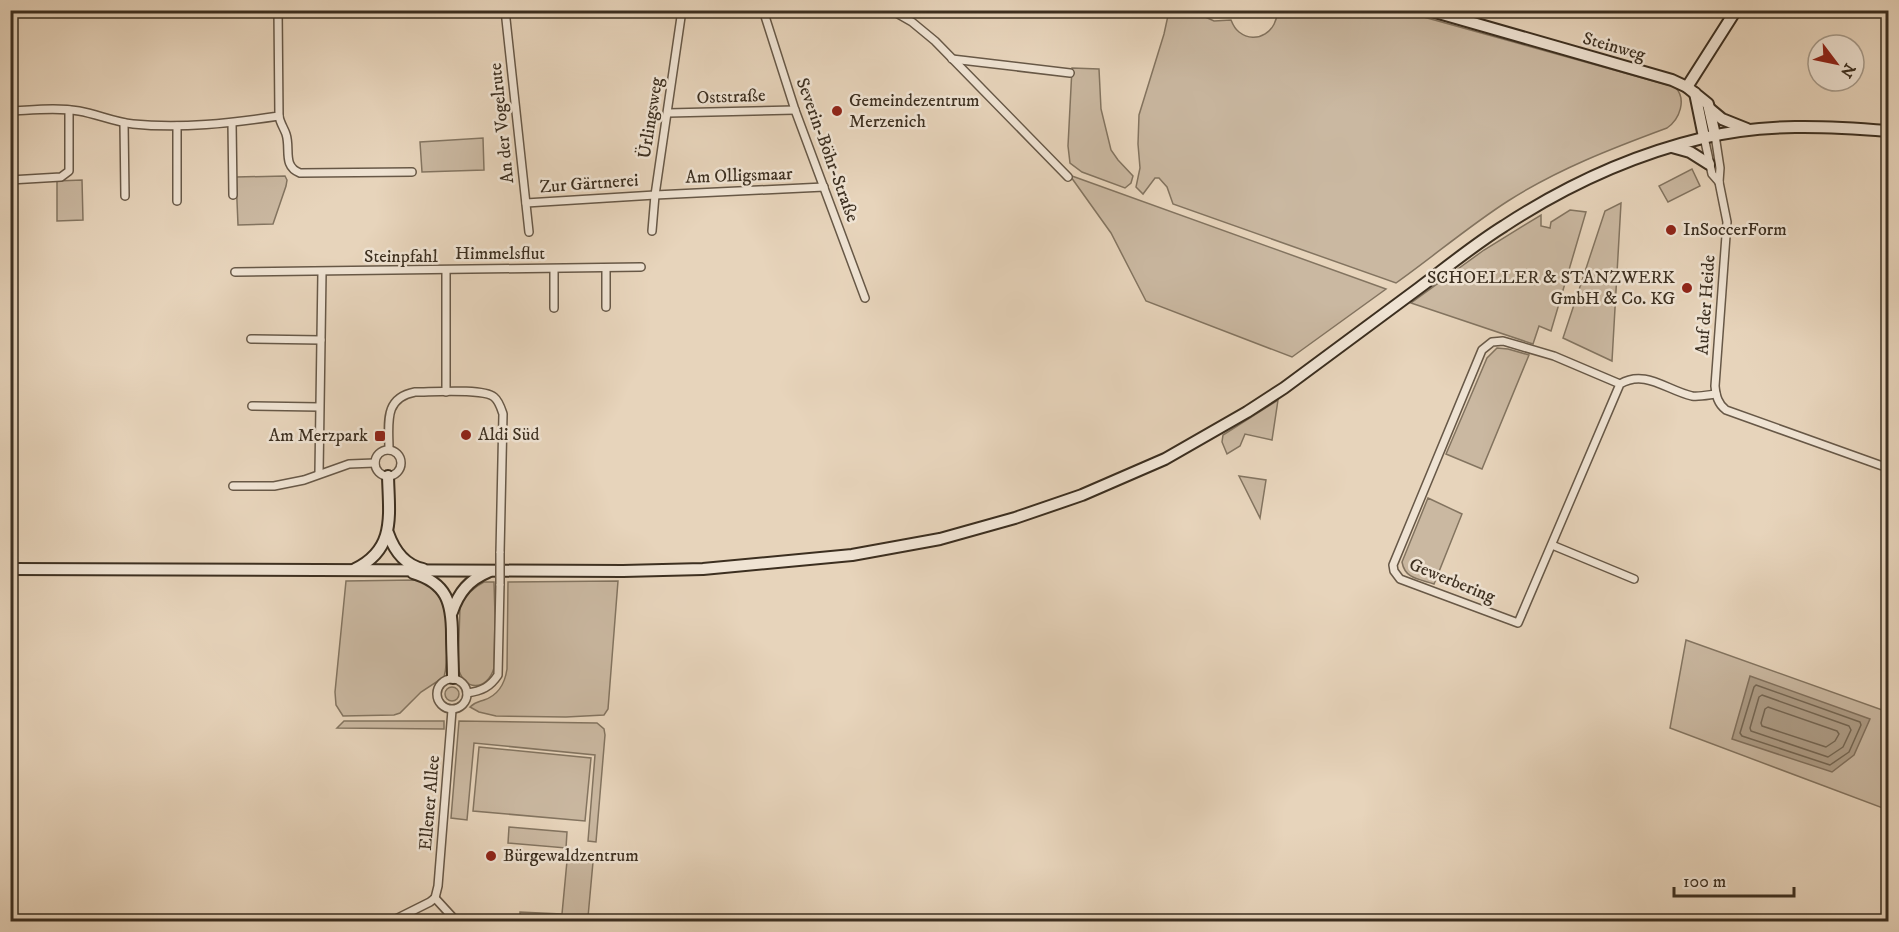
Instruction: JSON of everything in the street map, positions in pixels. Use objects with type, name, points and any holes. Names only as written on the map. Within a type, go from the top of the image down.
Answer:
[{"type":"main road","name":"Steinweg","points":[[1428,10],[1672,80],[1691,90],[1708,104],[1710,109],[1731,123],[1750,130]]},
{"type":"main road","points":[[1710,136],[1691,90],[1736,10]]},
{"type":"main road","points":[[1710,109],[1710,136]]},
{"type":"main road","points":[[10,569],[623,571],[703,569],[852,555],[940,539],[1015,518],[1082,495],[1165,459],[1284,388],[1503,226],[1611,167],[1638,156],[1710,136],[1750,130],[1798,126],[1888,131]]},
{"type":"main road","points":[[1671,147],[1690,152],[1709,164]]},
{"type":"main road","points":[[388,477],[388,533],[392,544],[407,562],[429,571]]},
{"type":"main road","points":[[352,570],[375,556],[388,533]]},
{"type":"main road","points":[[452,612],[462,590],[491,570]]},
{"type":"main road","points":[[407,571],[432,582],[449,600],[452,612],[453,678]]},
{"type":"street","points":[[278,10],[279,116],[286,136],[290,167],[300,173],[412,172]]},
{"type":"street","name":"An der Vogelrute","points":[[505,10],[530,232]]},
{"type":"street","name":"Ürlingsweg","points":[[652,231],[681,10]]},
{"type":"street","name":"Severin-Böhr-Straße","points":[[763,10],[795,110],[865,298]]},
{"type":"street","points":[[891,10],[921,28],[1068,177]]},
{"type":"street","points":[[952,59],[1070,73]]},
{"type":"street","points":[[10,89],[11,111],[69,110],[124,123],[177,126],[232,123],[279,116]]},
{"type":"street","points":[[10,180],[61,177],[69,171],[69,110]]},
{"type":"street","name":"Oststraße","points":[[668,113],[795,110]]},
{"type":"street","points":[[124,123],[125,196]]},
{"type":"street","points":[[232,123],[232,195]]},
{"type":"street","points":[[177,126],[177,201]]},
{"type":"street","name":"Auf der Heide","points":[[1710,136],[1709,164],[1712,174],[1719,182]]},
{"type":"street","name":"Auf der Heide","points":[[1710,136],[1720,168],[1719,182],[1727,222],[1716,394]]},
{"type":"street","name":"Am Olligsmaar","points":[[655,195],[824,188]]},
{"type":"street","name":"Zur Gärtnerei","points":[[526,203],[655,195]]},
{"type":"street","name":"Himmelsflut","points":[[446,270],[640,267]]},
{"type":"street","points":[[606,268],[606,307]]},
{"type":"street","name":"Himmelsflut","points":[[554,269],[555,308]]},
{"type":"street","name":"Steinpfahl","points":[[235,272],[446,270],[446,392]]},
{"type":"street","points":[[319,473],[322,272]]},
{"type":"street","points":[[251,339],[321,340]]},
{"type":"street","name":"Gewerbering","points":[[1503,340],[1554,356],[1620,384],[1518,623],[1400,579],[1394,572],[1393,565],[1482,350],[1492,342],[1503,340]]},
{"type":"street","points":[[1620,384],[1632,378],[1646,379],[1693,396],[1716,394],[1720,405],[1726,410],[1888,468]]},
{"type":"street","points":[[389,450],[390,410],[393,403],[405,394],[415,392],[487,393],[498,402],[502,414],[498,675],[492,684],[482,690],[467,693]]},
{"type":"street","points":[[252,406],[319,407]]},
{"type":"street","points":[[389,450],[399,456],[402,463],[399,471],[388,477],[381,474],[375,464],[381,452],[389,450]]},
{"type":"street","points":[[232,486],[274,486],[304,480],[319,473],[349,465],[375,464]]},
{"type":"street","points":[[1552,545],[1634,579]]},
{"type":"street","points":[[453,678],[463,683],[467,693],[463,705],[452,710],[441,705],[436,694],[441,682],[453,678]]},
{"type":"street","name":"Ellener Allee","points":[[435,898],[438,886],[452,710]]},
{"type":"street","points":[[390,921],[435,898],[457,921]]},
{"type":"shaded area","points":[[1169,11],[1203,11],[1203,16],[1214,21],[1231,20],[1234,27],[1246,36],[1259,37],[1270,30],[1277,11],[1402,11],[1675,87],[1681,97],[1680,109],[1672,124],[1667,128],[1606,151],[1527,189],[1479,221],[1396,283],[1173,204],[1167,187],[1159,178],[1155,178],[1143,194],[1136,187],[1140,168],[1139,115]]},
{"type":"shaded area","points":[[1072,68],[1099,69],[1101,109],[1111,150],[1133,176],[1131,183],[1125,188],[1082,172],[1070,163],[1068,146]]},
{"type":"shaded area","points":[[483,138],[484,170],[422,172],[420,142]]},
{"type":"shaded area","points":[[1692,169],[1700,186],[1668,202],[1659,186]]},
{"type":"shaded area","points":[[285,176],[286,186],[273,224],[238,225],[236,177]]},
{"type":"shaded area","points":[[1072,176],[1386,289],[1292,357],[1146,301],[1111,233]]},
{"type":"shaded area","points":[[82,180],[83,220],[57,221],[57,181]]},
{"type":"shaded area","points":[[1621,203],[1612,361],[1563,338],[1605,211]]},
{"type":"shaded area","points":[[1570,210],[1586,212],[1551,331],[1539,326],[1533,344],[1411,303],[1484,250],[1541,215],[1541,226],[1550,228],[1551,222]]},
{"type":"shaded area","points":[[1497,348],[1529,355],[1482,469],[1446,454],[1487,358]]},
{"type":"shaded area","points":[[1278,400],[1272,440],[1245,434],[1240,446],[1227,454],[1222,442],[1223,435]]},
{"type":"shaded area","points":[[1239,476],[1266,480],[1260,518]]},
{"type":"shaded area","points":[[1428,498],[1462,514],[1434,584],[1409,575],[1402,562]]},
{"type":"shaded area","points":[[415,580],[433,589],[443,604],[447,633],[447,660],[444,677],[421,692],[400,713],[343,716],[336,705],[335,692],[346,581]]},
{"type":"shaded area","points":[[618,581],[608,709],[604,715],[496,716],[470,707],[494,695],[505,679],[508,582]]},
{"type":"shaded area","points":[[484,582],[494,582],[494,668],[486,681],[481,685],[475,685],[465,681],[458,667],[460,607],[469,592]]},
{"type":"shaded area","points":[[1686,640],[1888,712],[1888,810],[1670,728]]},
{"type":"shaded area","points":[[449,687],[455,687],[459,694],[455,701],[449,701],[445,697],[445,691]]},
{"type":"shaded area","points":[[344,721],[444,721],[444,729],[337,728]]},
{"type":"shaded area","points":[[459,721],[597,723],[604,729],[596,842],[588,841],[595,755],[474,743],[467,820],[451,818]]},
{"type":"shaded area","points":[[479,747],[591,758],[585,821],[473,811]]},
{"type":"shaded area","points":[[509,827],[567,832],[566,848],[508,843]]},
{"type":"shaded area","points":[[567,861],[593,862],[586,921],[520,921],[520,912],[562,914]]},
{"type":"water","points":[[1750,676],[1870,719],[1854,755],[1832,772],[1732,739]]},
{"type":"place","name":"Gemeindezentrum Merzenich","points":[[837,111]]},
{"type":"place","name":"InSoccerForm","points":[[1671,230]]},
{"type":"place","name":"SCHOELLER & STANZWERK GmbH & Co. KG","points":[[1687,288]]},
{"type":"place","name":"Aldi Süd","points":[[466,435]]},
{"type":"place","name":"Am Merzpark","points":[[380,436]]},
{"type":"place","name":"Bürgewaldzentrum","points":[[491,856]]}]
